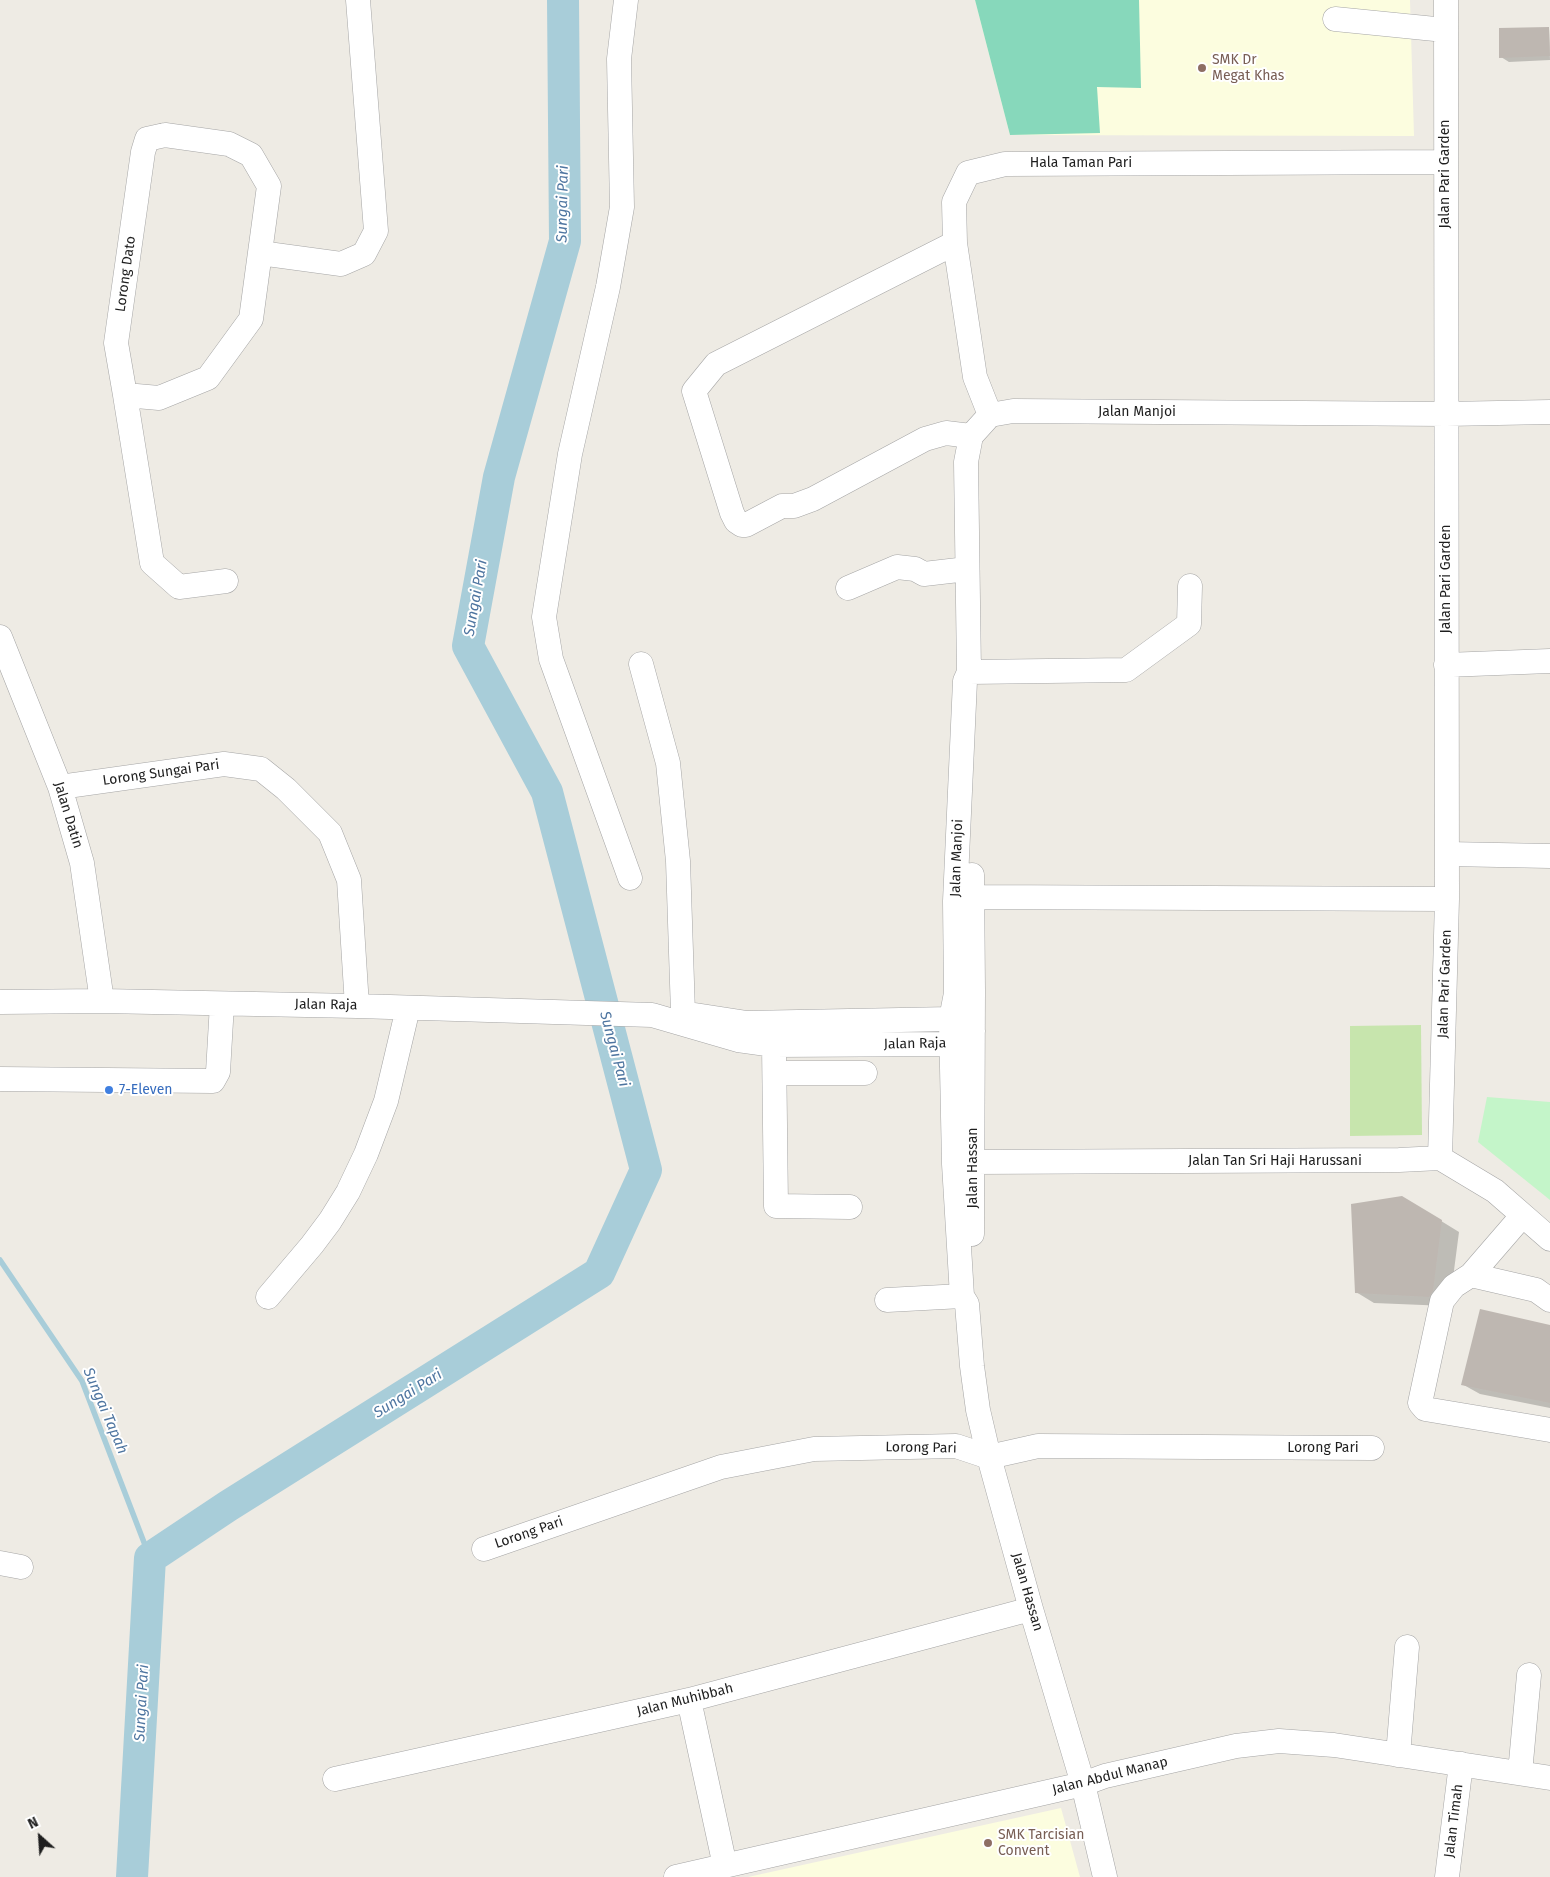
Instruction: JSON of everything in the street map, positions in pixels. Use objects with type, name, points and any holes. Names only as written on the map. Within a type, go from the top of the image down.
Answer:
[{"type":"street","points":[[260,253],[341,264],[364,254],[376,231],[358,0]]},
{"type":"street","points":[[626,0],[619,59],[622,207],[608,287],[570,454],[544,617],[552,659],[630,878]]},
{"type":"street","name":"Jalan Pari Garden","points":[[1440,1158],[1447,899],[1446,0]]},
{"type":"street","points":[[1335,19],[1445,30]]},
{"type":"street","name":"Lorong Dato","points":[[165,134],[229,144],[251,155],[269,186],[260,253],[251,319],[208,378],[159,398],[126,395],[116,342],[146,140],[165,134]]},
{"type":"street","name":"Hala Taman Pari","points":[[990,415],[975,377],[955,243],[954,202],[968,174],[1005,164],[1445,162]]},
{"type":"street","points":[[955,243],[716,364],[694,391],[732,513],[736,521],[742,525],[746,525],[782,506],[794,506],[813,499],[925,439],[946,433],[971,436],[990,415]]},
{"type":"street","points":[[126,395],[152,563],[179,587],[226,581]]},
{"type":"street","name":"Jalan Manjoi","points":[[990,415],[1013,411],[1446,414],[1550,412]]},
{"type":"street","name":"Jalan Manjoi","points":[[971,436],[966,462],[969,672],[973,681],[973,1031]]},
{"type":"street","points":[[848,588],[897,567],[915,569],[924,574],[967,569]]},
{"type":"street","points":[[969,672],[1126,670],[1189,624],[1190,586]]},
{"type":"street","name":"Jalan Datin","points":[[0,637],[60,786],[82,863],[102,1001]]},
{"type":"street","points":[[1446,665],[1550,661]]},
{"type":"street","points":[[641,664],[668,763],[678,861],[683,1013]]},
{"type":"street","name":"Jalan Manjoi","points":[[952,1044],[951,1019],[956,993],[955,901],[965,681],[969,672]]},
{"type":"street","name":"Lorong Sungai Pari","points":[[60,786],[224,764],[261,769],[286,789],[330,833],[349,880],[357,1006]]},
{"type":"street","points":[[1447,854],[1550,856]]},
{"type":"street","points":[[972,897],[1447,899]]},
{"type":"street","name":"Jalan Raja","points":[[0,1002],[102,1001],[357,1006],[652,1015],[738,1040],[774,1045],[952,1044],[973,1031],[951,1019],[748,1023],[666,1010],[652,1015]]},
{"type":"street","points":[[0,1079],[213,1081],[218,1072],[222,1004]]},
{"type":"street","points":[[268,1297],[312,1245],[348,1192],[366,1154],[386,1101],[408,1008]]},
{"type":"street","name":"Jalan Hassan","points":[[963,1163],[973,1031]]},
{"type":"street","name":"Jalan Hassan","points":[[952,1044],[972,1293],[964,1300],[978,1410],[1031,1609],[1083,1784],[1105,1877]]},
{"type":"street","points":[[774,1045],[776,1206],[850,1207]]},
{"type":"street","points":[[775,1073],[865,1073]]},
{"type":"street","points":[[1440,1158],[1495,1191],[1550,1239]]},
{"type":"street","name":"Jalan Tan Sri Haji Harussani","points":[[963,1163],[1399,1160],[1440,1158]]},
{"type":"street","points":[[1522,1216],[1471,1275],[1454,1286],[1442,1301],[1420,1403],[1425,1409],[1550,1430]]},
{"type":"street","points":[[1471,1275],[1536,1290],[1550,1300]]},
{"type":"street","points":[[886,1300],[964,1300]]},
{"type":"street","name":"Lorong Pari","points":[[484,1549],[721,1466],[814,1448],[956,1446],[989,1456],[1038,1446],[1372,1448]]},
{"type":"street","name":"Jalan Muhibbah","points":[[335,1778],[689,1700],[1031,1609]]},
{"type":"street","points":[[1398,1755],[1407,1647]]},
{"type":"street","points":[[1520,1773],[1529,1675]]},
{"type":"street","points":[[689,1700],[725,1866]]},
{"type":"street","name":"Jalan Abdul Manap","points":[[676,1877],[1083,1784],[1105,1776],[1236,1746],[1279,1741],[1334,1745],[1550,1778]]},
{"type":"street","name":"Jalan Timah","points":[[1447,1877],[1461,1764]]},
{"type":"shaded area","name":"SMK Dr Megat Khas","points":[[975,0],[1410,0],[1414,136],[1010,135]]},
{"type":"shaded area","name":"SMK Tarcisian Convent","points":[[1061,1808],[1080,1877],[748,1877]]},
{"type":"green space","points":[[975,0],[1139,0],[1141,88],[1097,87],[1100,133],[1010,135]]},
{"type":"green space","points":[[1421,1025],[1422,1135],[1350,1136],[1350,1026]]},
{"type":"green space","points":[[1487,1097],[1550,1102],[1550,1200],[1478,1142]]},
{"type":"building","points":[[1549,27],[1550,56],[1499,58],[1499,28]]},
{"type":"building","points":[[1402,1196],[1442,1220],[1433,1291],[1429,1297],[1355,1293],[1351,1204]]},
{"type":"building","points":[[1480,1309],[1550,1325],[1550,1403],[1461,1385]]},
{"type":"waterway","name":"Sungai Pari","points":[[132,1877],[150,1558],[228,1506],[599,1273],[646,1170],[547,792],[468,646],[499,477],[565,241],[563,0]]},
{"type":"waterway","name":"Sungai Tapah","points":[[0,1260],[82,1381],[150,1558]]},
{"type":"place","name":"SMK Dr Megat Khas","points":[[1202,68]]},
{"type":"place","name":"7-Eleven","points":[[109,1090]]},
{"type":"place","name":"SMK Tarcisian Convent","points":[[988,1843]]}]
